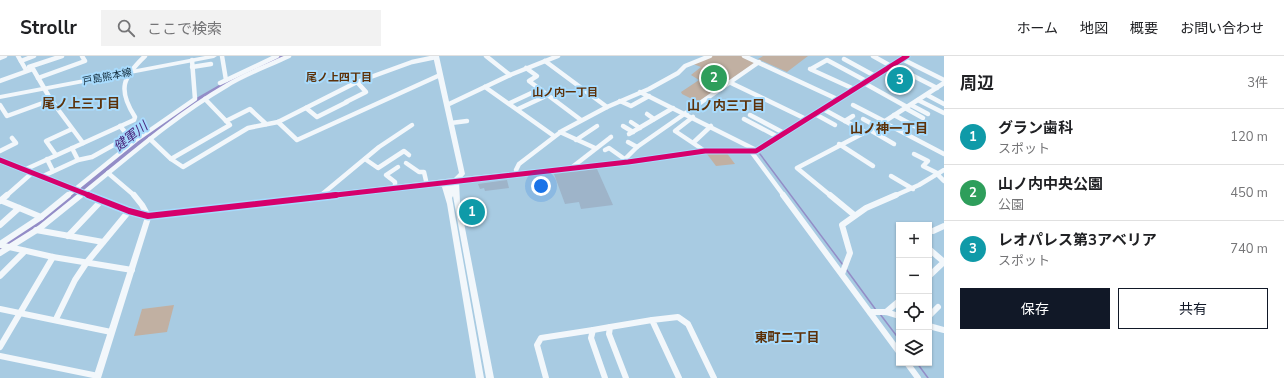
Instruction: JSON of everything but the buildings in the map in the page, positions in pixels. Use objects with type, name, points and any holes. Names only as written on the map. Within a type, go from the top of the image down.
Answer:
[{"type":"main road","name":"戸島熊本線","points":[[0,97],[201,57],[214,56]]},
{"type":"street","points":[[0,58],[5,56]]},
{"type":"street","points":[[18,56],[25,69]]},
{"type":"street","points":[[21,61],[30,56]]},
{"type":"street","points":[[0,80],[25,69],[62,56]]},
{"type":"street","points":[[38,78],[85,61],[82,56]]},
{"type":"street","points":[[24,170],[120,126],[134,118],[127,99],[126,82],[128,72],[145,56]]},
{"type":"street","points":[[222,56],[226,80]]},
{"type":"street","points":[[220,83],[277,56]]},
{"type":"street","points":[[0,253],[36,230],[84,193],[144,143],[205,99],[227,85],[289,56]]},
{"type":"street","points":[[486,56],[510,75]]},
{"type":"street","points":[[447,105],[510,75],[558,56]]},
{"type":"street","points":[[744,56],[837,99]]},
{"type":"street","points":[[873,56],[937,88]]},
{"type":"street","points":[[0,160],[129,211],[148,216],[571,168],[705,151],[756,150],[907,56]]},
{"type":"street","points":[[150,139],[171,159],[183,167],[248,128],[278,122],[358,82],[412,62],[436,57],[462,174],[450,185],[450,204]]},
{"type":"street","points":[[517,174],[516,170],[519,164],[560,132],[619,101],[678,73],[685,66],[707,57]]},
{"type":"street","points":[[844,59],[875,76]]},
{"type":"street","points":[[902,59],[944,80]]},
{"type":"street","points":[[0,244],[41,217],[137,140],[195,99],[192,60]]},
{"type":"street","points":[[854,89],[809,69],[827,60],[908,106],[928,114]]},
{"type":"street","points":[[545,61],[607,107]]},
{"type":"street","points":[[627,160],[637,147],[759,62]]},
{"type":"street","points":[[192,67],[211,64]]},
{"type":"street","points":[[526,68],[536,76],[529,81],[581,120]]},
{"type":"street","points":[[25,69],[33,69],[51,100],[83,143]]},
{"type":"street","points":[[278,122],[297,140],[440,75]]},
{"type":"street","points":[[306,108],[317,117],[347,102],[366,92],[358,82]]},
{"type":"street","points":[[729,82],[806,119]]},
{"type":"street","points":[[853,214],[797,168],[839,144],[884,122],[944,83]]},
{"type":"street","points":[[485,87],[510,103],[554,136]]},
{"type":"street","points":[[510,103],[540,89]]},
{"type":"street","points":[[640,92],[711,126],[752,150],[896,348]]},
{"type":"street","points":[[927,94],[944,104]]},
{"type":"street","points":[[518,109],[548,95]]},
{"type":"street","points":[[611,97],[631,106],[649,96]]},
{"type":"street","points":[[171,159],[230,124],[205,99]]},
{"type":"street","points":[[0,105],[7,116],[51,100]]},
{"type":"street","points":[[918,100],[944,113]]},
{"type":"street","points":[[853,105],[944,154]]},
{"type":"street","points":[[908,106],[923,118]]},
{"type":"street","points":[[623,126],[631,133],[673,108]]},
{"type":"street","points":[[226,120],[250,109],[266,124]]},
{"type":"street","points":[[823,109],[845,121],[894,142]]},
{"type":"street","points":[[655,110],[662,115]]},
{"type":"street","points":[[647,114],[654,119]]},
{"type":"street","points":[[815,114],[835,125]]},
{"type":"street","points":[[750,115],[784,133]]},
{"type":"street","points":[[845,121],[853,116]]},
{"type":"street","points":[[894,116],[920,128]]},
{"type":"street","points":[[693,117],[675,131],[694,142],[705,151]]},
{"type":"street","points":[[744,119],[778,137]]},
{"type":"street","points":[[863,119],[876,126]]},
{"type":"street","points":[[451,123],[467,121]]},
{"type":"street","points":[[631,122],[640,128]]},
{"type":"street","points":[[319,197],[379,147],[412,125]]},
{"type":"street","points":[[120,126],[128,137],[144,143]]},
{"type":"street","points":[[576,140],[597,126]]},
{"type":"street","points":[[694,142],[711,126]]},
{"type":"street","points":[[56,155],[46,141],[72,129]]},
{"type":"street","points":[[560,132],[595,148]]},
{"type":"street","points":[[41,177],[78,160],[92,157],[128,137]]},
{"type":"street","points":[[571,168],[611,137]]},
{"type":"street","points":[[0,151],[16,143],[12,138]]},
{"type":"street","points":[[628,142],[637,147]]},
{"type":"street","points":[[839,144],[873,166]]},
{"type":"street","points":[[72,148],[78,160]]},
{"type":"street","points":[[605,150],[609,148],[627,160]]},
{"type":"street","points":[[365,159],[378,168],[404,151],[409,155]]},
{"type":"street","points":[[914,154],[928,161],[924,166],[944,181]]},
{"type":"street","points":[[47,159],[53,171]]},
{"type":"street","points":[[406,163],[419,172],[424,172],[427,184]]},
{"type":"street","points":[[395,188],[395,182],[386,175],[398,168]]},
{"type":"street","points":[[842,274],[850,253],[842,224],[853,214],[883,200],[913,189],[944,170]]},
{"type":"street","points":[[32,173],[0,200],[41,217]]},
{"type":"street","points":[[0,356],[98,377],[148,216],[147,210],[122,184],[108,173]]},
{"type":"street","points":[[892,176],[913,189]]},
{"type":"street","points":[[456,180],[457,202],[490,378]]},
{"type":"street","points":[[437,183],[445,185],[450,204],[480,378]]},
{"type":"street","points":[[68,236],[102,200]]},
{"type":"street","points":[[0,225],[19,208]]},
{"type":"street","points":[[56,319],[75,280],[87,262],[129,211]]},
{"type":"street","points":[[36,230],[103,242]]},
{"type":"street","points":[[0,244],[53,257],[132,270]]},
{"type":"street","points":[[0,276],[25,251]]},
{"type":"street","points":[[932,252],[944,262],[932,273]]},
{"type":"street","points":[[0,347],[53,257]]},
{"type":"street","points":[[886,312],[896,304]]},
{"type":"street","points":[[932,313],[938,307]]},
{"type":"street","points":[[0,309],[56,319],[111,332]]},
{"type":"street","points":[[870,312],[886,312],[896,315]]},
{"type":"street","points":[[546,378],[537,345],[541,338],[652,320],[678,318],[688,324],[714,378]]},
{"type":"street","points":[[652,320],[679,378]]},
{"type":"street","points":[[610,327],[609,334],[626,378]]},
{"type":"street","points":[[932,327],[944,330]]},
{"type":"street","points":[[593,330],[591,338],[604,378]]},
{"type":"street","points":[[909,366],[918,378]]},
{"type":"shaded area","points":[[279,56],[288,56],[205,98],[39,227],[0,252],[0,245],[161,122],[198,97],[226,81]]},
{"type":"shaded area","points":[[712,56],[743,56],[755,63],[698,102],[682,94],[681,92],[699,80],[691,75],[701,67],[693,64]]},
{"type":"shaded area","points":[[763,56],[808,56],[787,72],[758,59]]},
{"type":"shaded area","points":[[726,152],[735,164],[716,166],[707,154]]},
{"type":"shaded area","points":[[174,305],[167,332],[134,336],[142,309]]},
{"type":"waterway","points":[[760,154],[843,265]]},
{"type":"waterway","points":[[846,269],[876,310]]},
{"type":"waterway","points":[[880,314],[896,335]]},
{"type":"waterway","points":[[919,366],[928,378]]},
{"type":"cycle path","points":[[0,160],[129,211],[148,216],[628,162],[705,151],[756,151],[907,56]]},
{"type":"place","name":"山ノ内中央公園","points":[[714,78]]},
{"type":"place","name":"レオパレス第3アベリア","points":[[900,80]]},
{"type":"place","name":"グラン歯科","points":[[472,212]]},
{"type":"district","name":"尾ノ上四丁目","points":[[339,77]]},
{"type":"district","name":"山ノ内一丁目","points":[[565,92]]},
{"type":"district","name":"尾ノ上三丁目","points":[[81,103]]},
{"type":"district","name":"山ノ内三丁目","points":[[726,105]]},
{"type":"district","name":"山ノ神一丁目","points":[[889,128]]},
{"type":"district","name":"東町二丁目","points":[[787,337]]},
{"type":"water label","name":"健軍川","points":[[130,136]]}]
